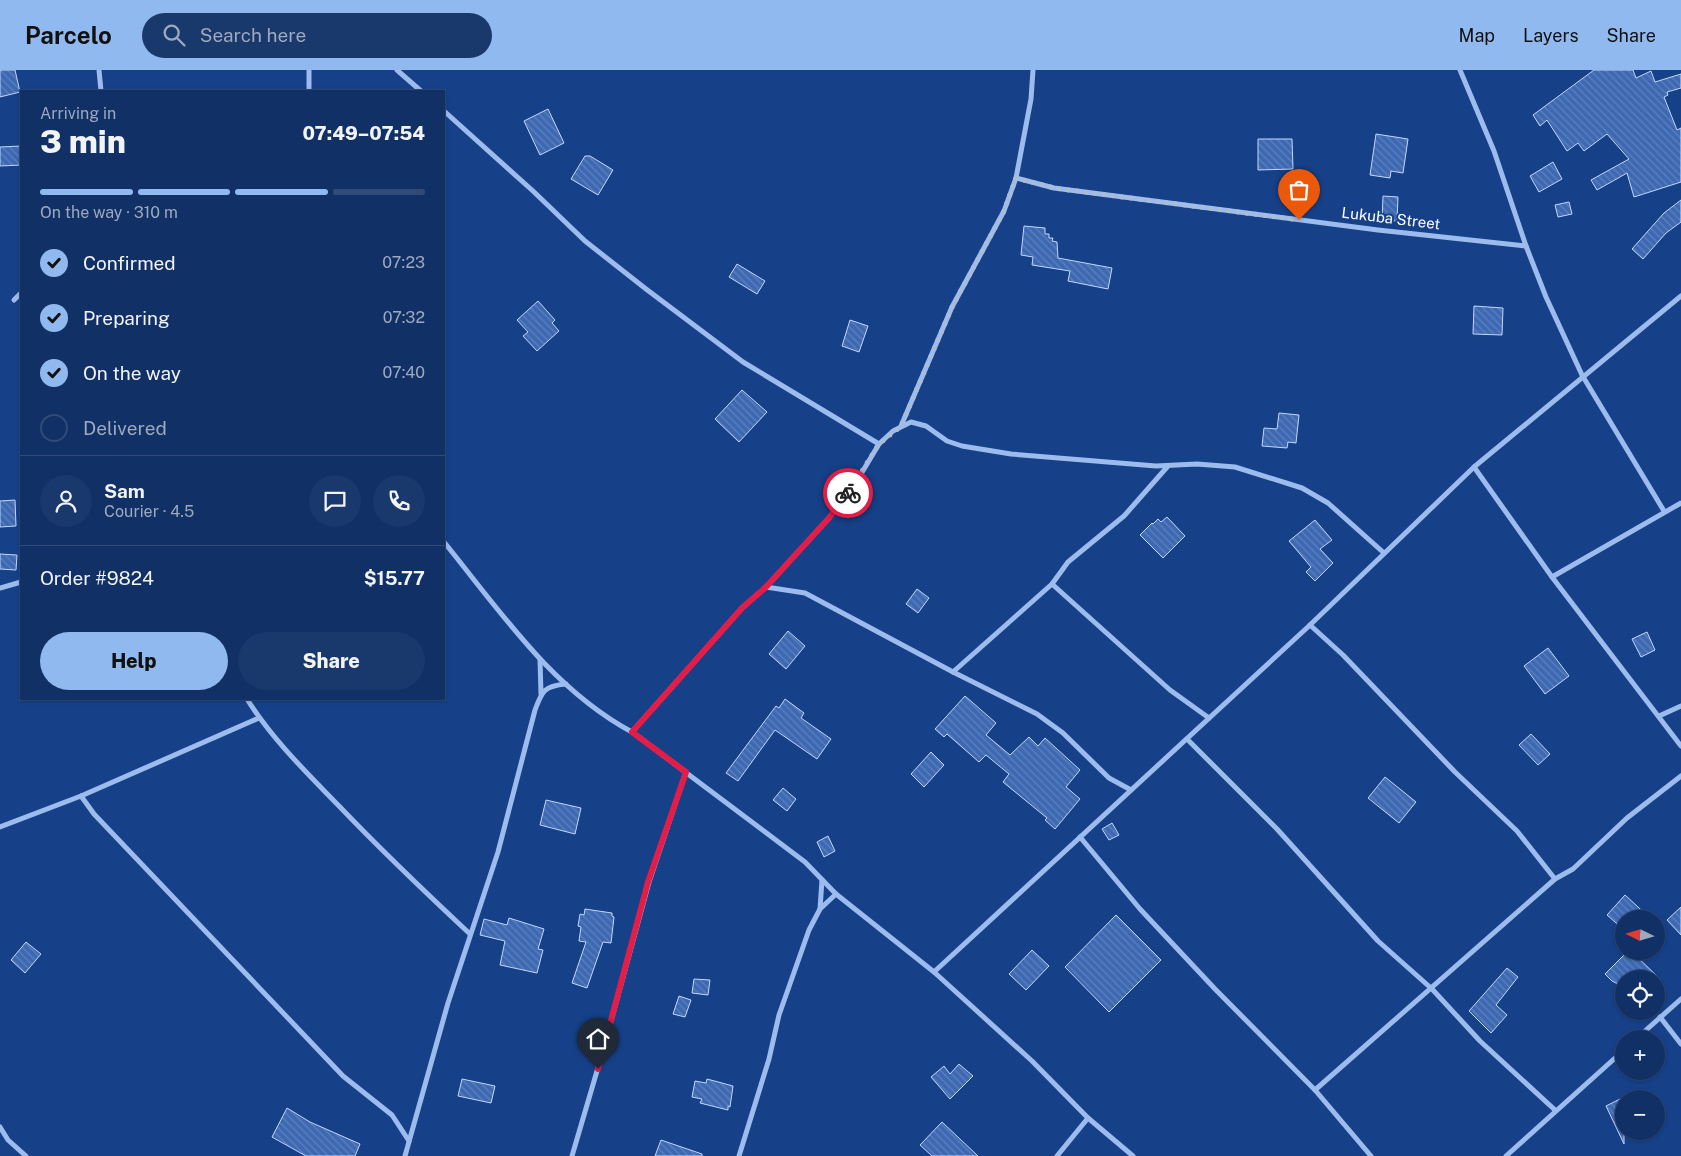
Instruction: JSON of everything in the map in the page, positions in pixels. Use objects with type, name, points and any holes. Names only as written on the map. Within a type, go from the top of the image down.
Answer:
[{"type":"street","points":[[99,70],[101,90]]},
{"type":"street","points":[[309,70],[309,90]]},
{"type":"street","points":[[397,70],[420,90]]},
{"type":"street","points":[[901,426],[952,307],[1004,211],[1016,178],[1031,99],[1033,70]]},
{"type":"street","points":[[1460,70],[1494,151],[1526,246],[1546,297],[1582,376],[1664,512]]},
{"type":"street","points":[[445,112],[533,191],[585,241],[646,289],[744,362],[879,444]]},
{"type":"street","name":"Lukuba Street","points":[[1016,178],[1054,188],[1378,230],[1526,246]]},
{"type":"street","points":[[14,300],[20,294]]},
{"type":"street","points":[[934,972],[1310,624],[1474,467],[1681,296]]},
{"type":"street","points":[[632,732],[742,608],[766,587],[829,518],[858,479],[879,444],[901,426],[911,422],[926,426],[947,440],[962,446],[1010,454],[1168,465],[1196,464],[1235,467],[1302,488],[1328,502],[1384,553]]},
{"type":"street","points":[[953,672],[1052,584],[1068,562],[1124,516],[1168,465]]},
{"type":"street","points":[[1474,467],[1552,577],[1681,746]]},
{"type":"street","points":[[1552,577],[1681,503]]},
{"type":"street","points":[[445,543],[540,660],[566,684],[614,722],[632,732],[767,832],[836,894],[934,972],[1032,1061],[1088,1118],[1133,1156]]},
{"type":"street","points":[[0,588],[20,582]]},
{"type":"street","points":[[1052,584],[1170,690],[1209,718]]},
{"type":"street","points":[[766,587],[805,593],[953,672],[1037,714],[1063,733],[1108,778],[1131,790]]},
{"type":"street","points":[[1310,624],[1343,655],[1455,772],[1517,831],[1555,879]]},
{"type":"street","points":[[540,660],[541,694]]},
{"type":"street","points":[[405,1156],[470,934],[498,852],[535,710],[541,694],[548,686],[566,684]]},
{"type":"street","points":[[247,700],[259,718],[298,764],[396,864],[470,934]]},
{"type":"street","points":[[1659,716],[1681,706]]},
{"type":"street","points":[[0,827],[81,796],[259,718]]},
{"type":"street","points":[[1187,739],[1276,829],[1378,941],[1432,989],[1480,1041],[1556,1110]]},
{"type":"street","points":[[572,1156],[602,1054],[648,882],[686,772]]},
{"type":"street","points":[[1315,1090],[1555,879],[1573,869],[1627,818],[1681,776]]},
{"type":"street","points":[[81,796],[94,814],[329,1062],[343,1076],[392,1116],[409,1141]]},
{"type":"street","points":[[1080,837],[1140,909],[1214,989],[1315,1090],[1371,1156]]},
{"type":"street","points":[[820,910],[822,880]]},
{"type":"street","points":[[739,1156],[769,1059],[779,1015],[809,930],[820,910],[836,894]]},
{"type":"street","points":[[1665,1013],[1681,1000]]},
{"type":"street","points":[[1646,1030],[1657,1020]]},
{"type":"street","points":[[1662,1020],[1681,1044]]},
{"type":"street","points":[[1506,1156],[1615,1058]]},
{"type":"street","points":[[1056,1156],[1088,1118]]},
{"type":"street","points":[[0,1128],[8,1140],[26,1156]]},
{"type":"building","points":[[0,70],[15,70],[20,92],[0,97]]},
{"type":"building","points":[[1594,70],[1633,70],[1636,78],[1651,71],[1655,82],[1681,74],[1681,88],[1667,92],[1668,95],[1664,97],[1677,130],[1681,128],[1681,182],[1634,197],[1627,173],[1597,190],[1591,180],[1629,159],[1607,134],[1584,151],[1578,143],[1567,151],[1547,120],[1540,126],[1533,115]]},
{"type":"building","points":[[548,109],[564,143],[540,155],[524,121]]},
{"type":"building","points":[[1376,134],[1408,139],[1403,173],[1391,171],[1390,178],[1370,175]]},
{"type":"building","points":[[1258,139],[1292,139],[1293,169],[1258,170]]},
{"type":"building","points":[[20,146],[20,165],[0,166],[0,147]]},
{"type":"building","points":[[585,156],[590,156],[613,170],[598,195],[571,179]]},
{"type":"building","points":[[1553,162],[1562,179],[1539,192],[1530,176]]},
{"type":"building","points":[[1383,196],[1398,197],[1397,221],[1382,220]]},
{"type":"building","points":[[1681,200],[1681,222],[1666,233],[1643,259],[1632,249],[1664,213]]},
{"type":"building","points":[[1569,202],[1572,214],[1558,217],[1555,205]]},
{"type":"building","points":[[1024,226],[1045,228],[1045,234],[1049,234],[1049,238],[1053,238],[1052,241],[1057,242],[1058,258],[1112,268],[1108,289],[1068,281],[1070,271],[1032,265],[1033,257],[1021,255]]},
{"type":"building","points":[[737,264],[765,281],[757,294],[729,277]]},
{"type":"building","points":[[538,301],[555,320],[552,323],[559,331],[537,351],[523,336],[528,332],[517,320]]},
{"type":"building","points":[[1474,306],[1503,308],[1502,335],[1473,334]]},
{"type":"building","points":[[850,320],[868,326],[859,352],[842,346]]},
{"type":"building","points":[[742,390],[767,412],[739,442],[715,419]]},
{"type":"building","points":[[1279,413],[1299,415],[1296,443],[1288,442],[1287,448],[1262,446],[1264,428],[1277,429]]},
{"type":"building","points":[[15,500],[16,526],[0,527],[0,501]]},
{"type":"building","points":[[1167,517],[1185,536],[1163,558],[1140,535],[1158,519],[1161,522]]},
{"type":"building","points":[[1315,520],[1332,540],[1320,549],[1333,563],[1315,581],[1306,572],[1311,567],[1289,541]]},
{"type":"building","points":[[0,554],[17,555],[16,570],[0,569]]},
{"type":"building","points":[[917,589],[929,598],[918,613],[906,604]]},
{"type":"building","points":[[788,631],[805,646],[786,669],[769,654]]},
{"type":"building","points":[[1647,632],[1655,650],[1641,657],[1632,639]]},
{"type":"building","points":[[1548,648],[1569,676],[1545,694],[1524,666]]},
{"type":"building","points":[[965,696],[996,723],[986,735],[1010,755],[1029,737],[1038,746],[1045,738],[1080,770],[1066,787],[1080,799],[1055,829],[1045,820],[1047,818],[1003,782],[1009,774],[986,755],[979,762],[947,734],[944,737],[935,729]]},
{"type":"building","points":[[785,699],[804,713],[801,718],[831,739],[817,759],[775,730],[738,781],[726,773],[776,706],[779,708]]},
{"type":"building","points":[[1531,734],[1550,754],[1538,765],[1519,745]]},
{"type":"building","points":[[931,752],[944,765],[924,787],[911,774]]},
{"type":"building","points":[[1385,777],[1416,802],[1399,823],[1368,798]]},
{"type":"building","points":[[783,788],[796,799],[787,811],[773,800]]},
{"type":"building","points":[[546,800],[581,808],[575,834],[540,825]]},
{"type":"building","points":[[1112,823],[1119,835],[1109,840],[1102,829]]},
{"type":"building","points":[[828,836],[835,851],[824,857],[817,842]]},
{"type":"building","points":[[1625,895],[1641,910],[1615,910],[1615,922],[1607,915]]},
{"type":"building","points":[[1681,907],[1681,935],[1667,920]]},
{"type":"building","points":[[585,909],[612,913],[614,917],[611,943],[603,942],[587,988],[572,983],[586,942],[579,941],[581,927],[578,926],[580,914],[584,915]]},
{"type":"building","points":[[1116,915],[1161,960],[1109,1012],[1065,967]]},
{"type":"building","points":[[509,918],[544,929],[538,949],[543,950],[537,973],[500,965],[505,941],[480,935],[484,919],[507,925]]},
{"type":"building","points":[[26,942],[41,954],[25,973],[11,960]]},
{"type":"building","points":[[1032,950],[1049,966],[1026,990],[1009,974]]},
{"type":"building","points":[[1619,960],[1640,960],[1651,970],[1615,970],[1615,982],[1605,974]]},
{"type":"building","points":[[1507,968],[1518,977],[1496,1005],[1507,1015],[1491,1033],[1469,1011]]},
{"type":"building","points":[[694,979],[710,980],[708,995],[692,993]]},
{"type":"building","points":[[679,996],[691,1000],[685,1017],[673,1014]]},
{"type":"building","points":[[959,1064],[973,1076],[950,1099],[931,1077],[944,1066],[950,1074]]},
{"type":"building","points":[[462,1079],[495,1086],[491,1103],[458,1096]]},
{"type":"building","points":[[707,1079],[733,1086],[728,1110],[700,1103],[702,1099],[692,1097],[695,1081],[706,1083]]},
{"type":"building","points":[[1615,1102],[1615,1125],[1606,1106]]},
{"type":"building","points":[[287,1108],[310,1122],[360,1144],[355,1156],[306,1156],[272,1137]]},
{"type":"building","points":[[942,1122],[978,1156],[932,1156],[920,1145]]},
{"type":"building","points":[[661,1140],[702,1154],[702,1156],[655,1156]]},
{"type":"way so far","points":[[848,493],[879,444],[901,426],[952,307],[1004,211],[1016,178],[1054,188],[1299,220]]},
{"type":"route","points":[[598,1069],[648,882],[686,772],[632,732],[711,646],[742,608],[766,587],[829,518],[848,493]]}]
